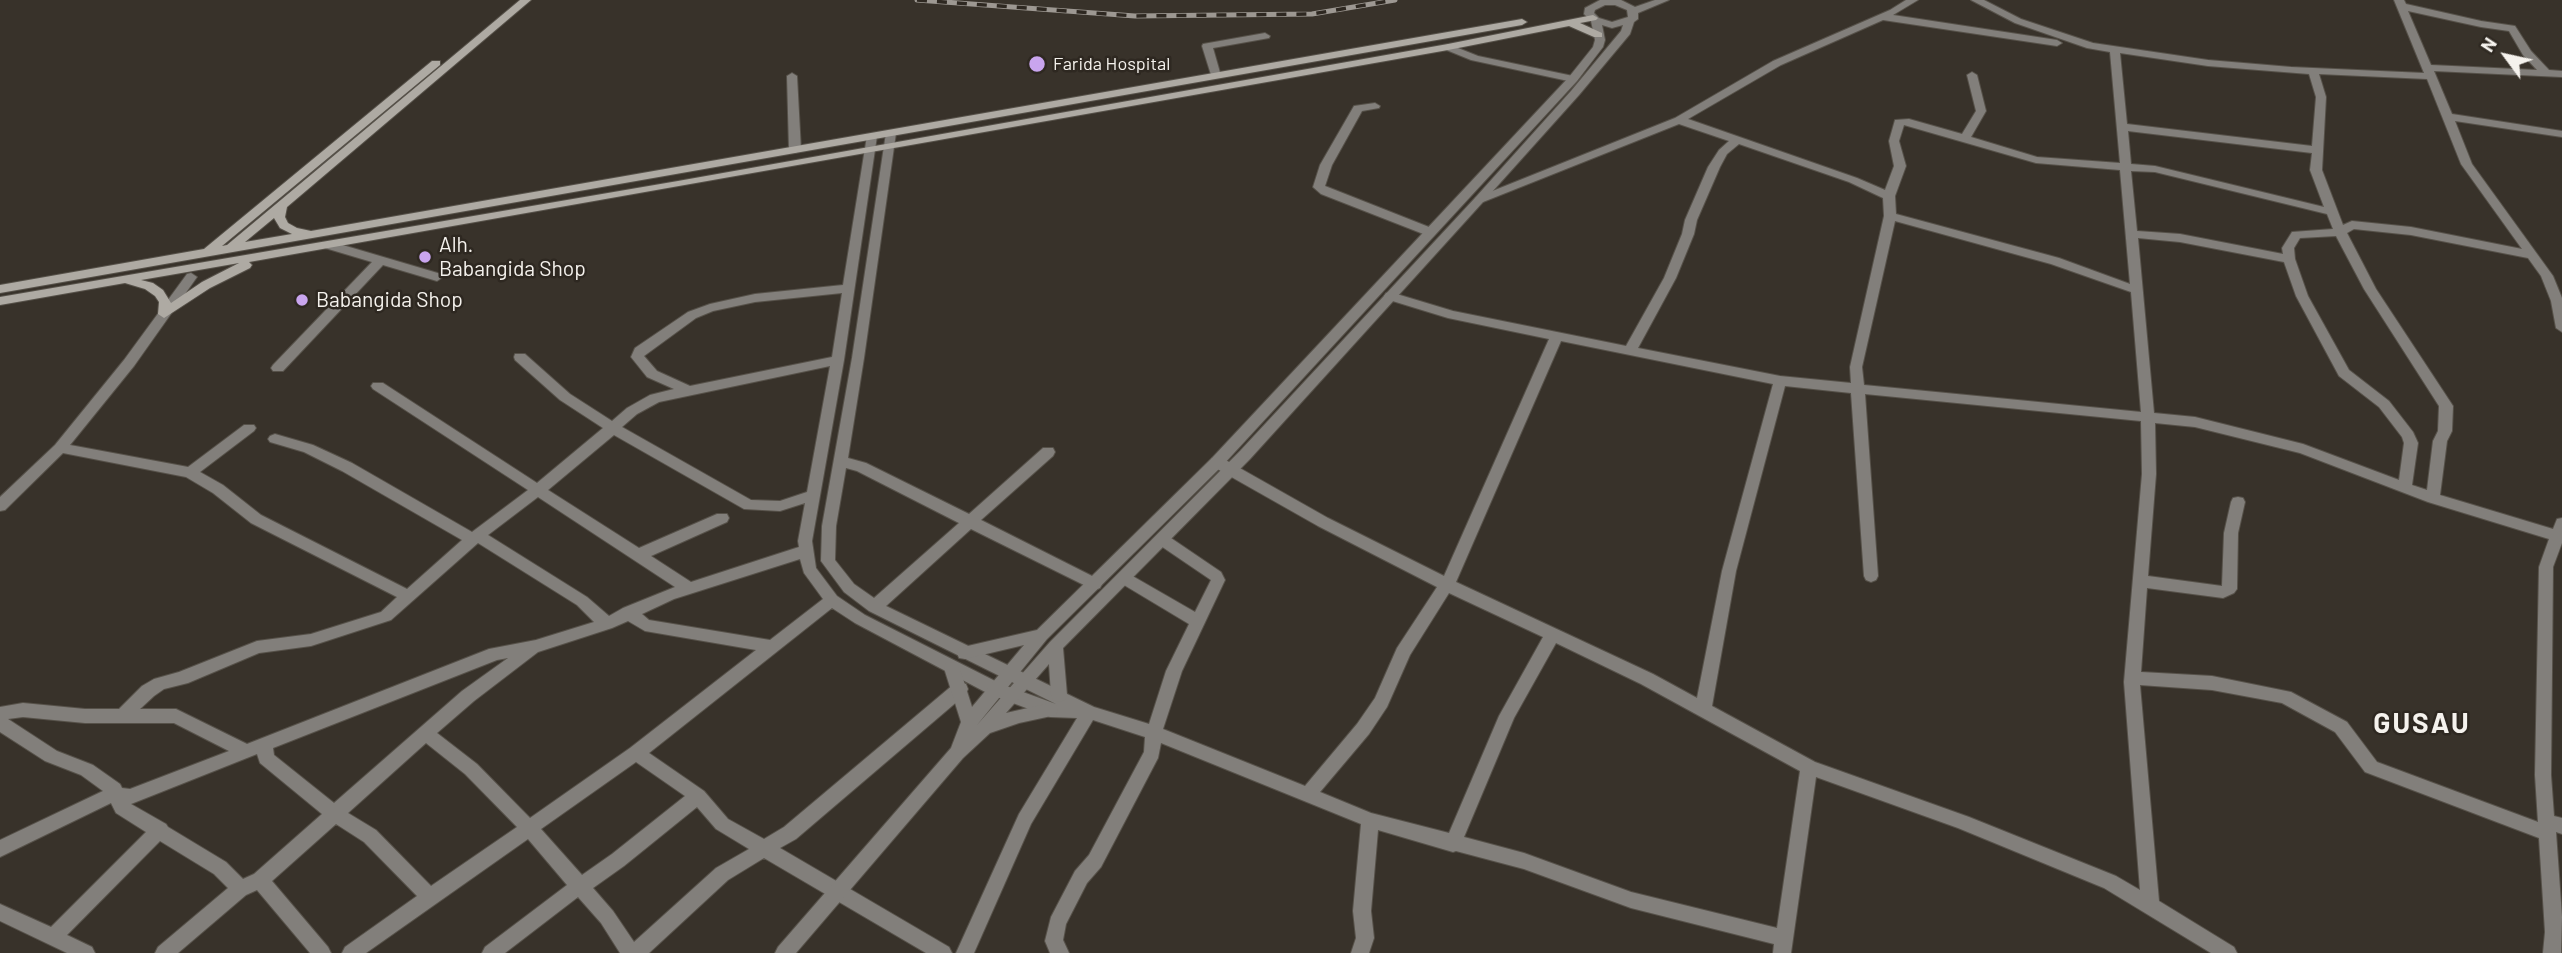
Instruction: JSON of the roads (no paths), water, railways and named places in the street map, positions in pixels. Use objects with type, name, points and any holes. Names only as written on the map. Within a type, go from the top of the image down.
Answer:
[{"type":"main road","points":[[0,302],[108,283],[191,273],[513,0]]},
{"type":"main road","points":[[207,260],[228,250],[281,207],[526,0]]},
{"type":"main road","points":[[228,250],[320,233],[696,175],[1216,76],[1594,10]]},
{"type":"main road","points":[[891,139],[1448,47],[1568,22],[1594,10]]},
{"type":"main road","points":[[1568,22],[1598,35]]},
{"type":"main road","points":[[696,175],[795,150],[872,143]]},
{"type":"main road","points":[[0,289],[329,245],[677,178]]},
{"type":"main road","points":[[281,207],[279,217],[288,228],[320,233]]},
{"type":"main road","points":[[108,283],[131,282],[155,289],[163,297],[164,314],[219,278],[247,264],[285,251]]},
{"type":"street","points":[[1594,10],[1612,25],[1664,0]]},
{"type":"street","points":[[1479,200],[1679,120],[1777,64],[1882,17],[1913,0]]},
{"type":"street","points":[[1976,0],[2054,35],[2115,51]]},
{"type":"street","points":[[1594,10],[1616,1],[1631,17]]},
{"type":"street","points":[[2400,3],[2467,163],[2547,276],[2557,302],[2562,328]]},
{"type":"street","points":[[2400,3],[2481,24],[2512,28],[2527,53],[2547,74]]},
{"type":"street","points":[[965,653],[1049,640],[1124,578],[1163,540],[1224,466],[1430,232],[1573,79],[1598,47],[1594,10]]},
{"type":"street","points":[[1978,31],[1998,11]]},
{"type":"street","points":[[784,953],[957,753],[995,689],[1016,676],[1095,584],[1224,466],[1390,296],[1576,93],[1626,32],[1631,17]]},
{"type":"street","points":[[1882,17],[2208,63],[2313,71],[2562,74]]},
{"type":"street","points":[[1216,76],[1207,46],[1265,36]]},
{"type":"street","points":[[1448,47],[1475,58],[1573,79]]},
{"type":"street","points":[[2115,51],[2148,416],[2148,474],[2133,678],[2150,906]]},
{"type":"street","points":[[2313,71],[2321,97],[2316,170],[2332,212],[2370,289],[2446,406],[2445,431],[2440,441],[2433,498]]},
{"type":"street","points":[[1965,139],[1981,111],[1972,75]]},
{"type":"street","points":[[792,76],[795,150]]},
{"type":"street","points":[[1375,106],[1358,108],[1326,165],[1319,187],[1325,192],[1430,232]]},
{"type":"street","points":[[2446,117],[2562,134]]},
{"type":"street","points":[[1679,120],[1889,195]]},
{"type":"street","points":[[1871,576],[1856,367],[1890,216],[1889,195],[1900,166],[1894,141],[1899,121],[2036,160],[2126,165],[2200,178],[2332,212]]},
{"type":"street","points":[[2121,127],[2318,150]]},
{"type":"street","points":[[891,139],[829,526],[828,561],[849,588],[874,607],[1016,676],[1054,703]]},
{"type":"street","points":[[1629,352],[1670,278],[1714,167],[1723,152],[1736,141]]},
{"type":"street","points":[[872,143],[805,551],[809,569],[832,600],[860,619],[952,668],[1012,696],[1089,712],[1154,733],[1370,820],[1524,861],[1631,900],[1783,946],[1809,767]]},
{"type":"street","points":[[1890,216],[2055,261],[2136,289]]},
{"type":"street","points":[[2404,487],[2411,443],[2408,435],[2384,404],[2344,373],[2302,296],[2289,260],[2288,248],[2296,235],[2340,232],[2352,225],[2386,228],[2531,255]]},
{"type":"street","points":[[2133,234],[2180,238],[2289,260]]},
{"type":"street","points":[[329,245],[437,276]]},
{"type":"street","points":[[278,368],[381,260]]},
{"type":"street","points":[[0,506],[60,448],[129,363],[191,273]]},
{"type":"street","points":[[2547,276],[2562,279]]},
{"type":"street","points":[[687,390],[652,374],[637,357],[640,351],[692,315],[710,308],[743,300],[849,288]]},
{"type":"street","points":[[1390,296],[1452,315],[1780,380],[2195,422],[2252,434],[2303,449],[2433,498],[2560,532],[2546,567],[2543,761],[2552,827],[2552,953]]},
{"type":"street","points":[[1307,796],[1363,729],[1381,702],[1403,652],[1452,574],[1557,337]]},
{"type":"street","points":[[520,357],[565,397],[613,428],[749,505],[780,506],[814,495]]},
{"type":"street","points":[[124,715],[148,691],[160,684],[182,678],[257,647],[311,640],[386,616],[476,538],[540,489],[632,411],[655,398],[838,360]]},
{"type":"street","points":[[1703,709],[1729,571],[1780,380]]},
{"type":"street","points":[[378,386],[690,588]]},
{"type":"street","points":[[194,475],[249,428]]},
{"type":"street","points":[[275,439],[308,448],[347,467],[476,538],[582,601],[607,624]]},
{"type":"street","points":[[60,448],[194,475],[218,489],[256,519],[408,596]]},
{"type":"street","points":[[874,607],[1048,452]]},
{"type":"street","points":[[839,461],[861,467],[1095,584]]},
{"type":"street","points":[[1224,466],[1323,522],[1444,584],[1553,634],[1703,709],[1809,767],[2040,852],[2110,882],[2226,952]]},
{"type":"street","points":[[2140,580],[2209,591],[2223,592],[2229,589],[2231,533],[2238,502]]},
{"type":"street","points":[[640,554],[722,518]]},
{"type":"street","points":[[1060,953],[1055,941],[1057,923],[1081,877],[1096,861],[1152,753],[1154,733],[1174,671],[1218,580],[1163,540]]},
{"type":"street","points":[[0,849],[69,812],[115,794],[130,797],[495,654],[536,646],[607,624],[628,612],[690,588],[805,551]]},
{"type":"street","points":[[1124,578],[1197,621]]},
{"type":"street","points":[[351,953],[636,753],[832,600]]},
{"type":"street","points":[[628,612],[645,625],[774,647]]},
{"type":"street","points":[[1453,844],[1507,716],[1553,634]]},
{"type":"street","points":[[1049,640],[1054,703]]},
{"type":"street","points":[[164,953],[240,889],[260,880],[468,696],[536,646]]},
{"type":"street","points":[[952,668],[976,725]]},
{"type":"street","points":[[976,725],[1012,696],[1016,676]]},
{"type":"street","points":[[2133,678],[2212,683],[2285,697],[2341,727],[2371,767],[2552,827]]},
{"type":"street","points":[[636,953],[722,874],[790,833],[960,689]]},
{"type":"street","points":[[976,725],[1019,716],[1054,703]]},
{"type":"street","points":[[0,714],[23,710],[85,716],[176,716],[248,752]]},
{"type":"street","points":[[965,953],[1025,819],[1089,712]]},
{"type":"street","points":[[0,723],[51,756],[87,770],[114,789],[122,808],[160,829],[219,868],[240,889]]},
{"type":"street","points":[[426,734],[471,769],[529,828],[607,917],[631,953]]},
{"type":"street","points":[[265,746],[266,758],[335,814],[370,836],[430,897]]},
{"type":"street","points":[[636,753],[698,796],[722,824],[943,953]]},
{"type":"street","points":[[491,953],[580,885],[618,860],[698,796]]},
{"type":"street","points":[[1360,953],[1365,937],[1362,911],[1370,820]]},
{"type":"street","points":[[52,937],[160,829]]},
{"type":"street","points":[[260,880],[322,953]]},
{"type":"street","points":[[0,912],[86,953]]},
{"type":"railway","points":[[917,0],[1135,16],[1312,14],[1395,0]]},
{"type":"place","name":"Farida Hospital","points":[[1037,64]]},
{"type":"place","name":"Alh. Babangida Shop","points":[[425,257]]},
{"type":"place","name":"Babangida Shop","points":[[302,300]]},
{"type":"district","name":"GUSAU","points":[[2422,724]]}]
